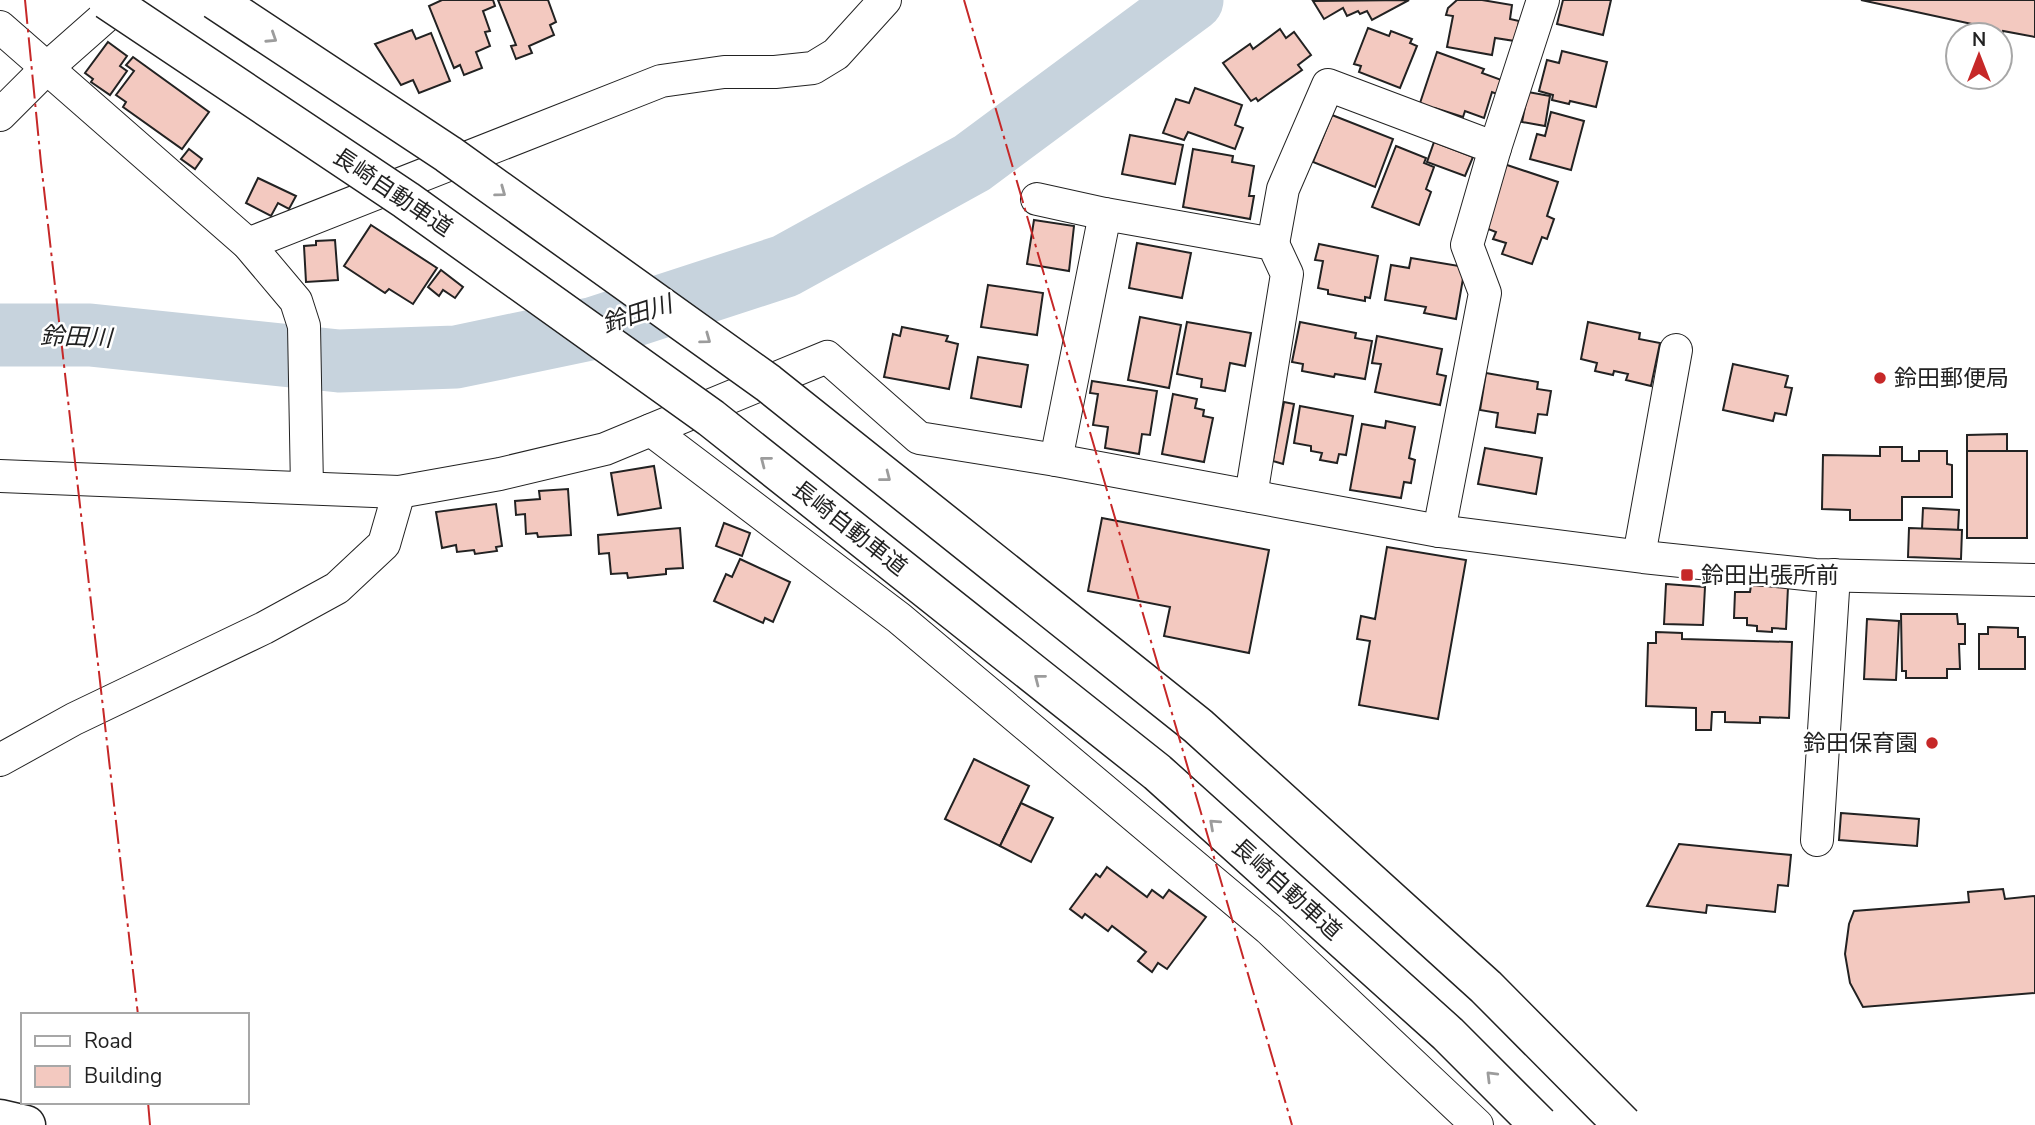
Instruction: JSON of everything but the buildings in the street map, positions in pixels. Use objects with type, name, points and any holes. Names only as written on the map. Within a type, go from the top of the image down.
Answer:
[{"type":"highway","name":"長崎自動車道","points":[[107,0],[406,200],[722,426],[1157,772],[1448,1034],[1539,1125]]},
{"type":"highway","points":[[215,0],[448,154],[768,383],[1188,717],[1486,987],[1623,1125]]},
{"type":"highway","points":[[0,1119],[26,1125]]},
{"type":"street","points":[[0,116],[47,68],[124,0]]},
{"type":"street","points":[[247,244],[660,81],[724,72],[775,72],[813,68],[836,54],[885,0]]},
{"type":"street","points":[[1439,531],[1485,293],[1467,245],[1543,0]]},
{"type":"street","points":[[0,27],[247,244],[296,302],[304,326],[307,488]]},
{"type":"street","points":[[1251,496],[1287,274],[1273,244],[1283,189],[1328,85],[1495,148]]},
{"type":"street","points":[[1037,199],[1273,244]]},
{"type":"street","points":[[1056,460],[1105,214]]},
{"type":"street","points":[[1639,556],[1676,350]]},
{"type":"street","points":[[0,476],[399,492],[500,474],[604,449],[827,357],[919,438],[1056,460],[1439,531],[1639,556],[1834,575],[2035,580]]},
{"type":"street","points":[[651,430],[900,618],[1269,929],[1477,1125]]},
{"type":"street","points":[[0,760],[74,719],[264,628],[337,588],[384,544],[399,492]]},
{"type":"street","points":[[1817,840],[1834,575]]},
{"type":"waterway","name":"鈴田川","points":[[0,335],[90,335],[339,361],[456,357],[595,328],[785,266],[972,163],[1192,0]]},
{"type":"power","points":[[25,0],[41,163],[138,1013]]},
{"type":"power","points":[[964,0],[1292,1125]]},
{"type":"power","points":[[148,1104],[150,1125]]},
{"type":"place","name":"鈴田郵便局","points":[[1880,378]]},
{"type":"place","name":"鈴田出張所前","points":[[1687,575]]},
{"type":"place","name":"鈴田保育園","points":[[1932,743]]}]
